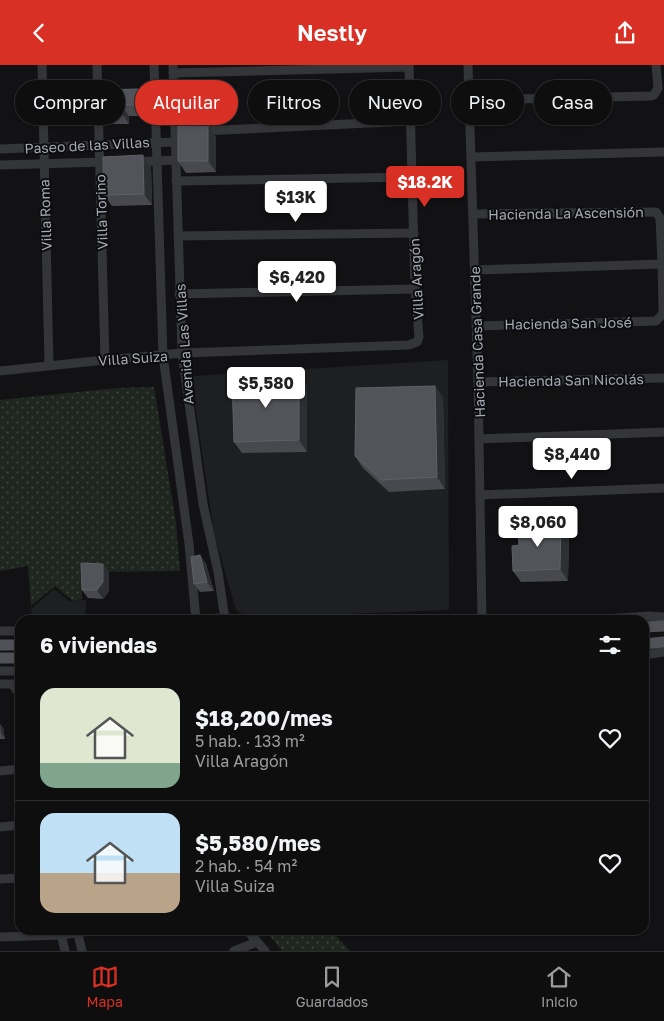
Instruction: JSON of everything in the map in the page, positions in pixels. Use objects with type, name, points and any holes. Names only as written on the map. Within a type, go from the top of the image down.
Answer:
[{"type":"main road","points":[[649,627],[664,626]]},
{"type":"main road","points":[[649,644],[664,642]]},
{"type":"main road","points":[[0,645],[15,645]]},
{"type":"main road","points":[[0,658],[15,658]]},
{"type":"street","name":"Villa Roma","points":[[42,65],[50,365]]},
{"type":"street","name":"Villa Torino","points":[[97,65],[105,359]]},
{"type":"street","name":"Avenida Las Villas","points":[[154,65],[163,356],[195,615]]},
{"type":"street","name":"Hacienda Casa Grande","points":[[468,65],[469,80]]},
{"type":"street","points":[[524,99],[651,96],[654,95],[658,88],[656,65]]},
{"type":"street","points":[[173,69],[409,66]]},
{"type":"street","name":"Villa Aragón","points":[[409,66],[410,80]]},
{"type":"street","name":"Avenida Las Villas","points":[[173,69],[181,134],[175,160],[182,353],[203,504],[225,615]]},
{"type":"street","name":"Paseo de las Villas","points":[[0,149],[156,142],[181,134],[349,125]]},
{"type":"street","name":"Villa Aragón","points":[[411,125],[415,289],[419,337],[417,342]]},
{"type":"street","name":"Hacienda Casa Grande","points":[[470,125],[478,382],[482,615]]},
{"type":"street","points":[[471,157],[664,152]]},
{"type":"street","name":"Paseo de las Villas","points":[[0,165],[175,160]]},
{"type":"street","points":[[176,181],[413,177]]},
{"type":"street","name":"Hacienda La Ascensión","points":[[474,214],[653,211],[658,214],[662,264]]},
{"type":"street","points":[[178,236],[414,233]]},
{"type":"street","points":[[475,270],[662,264]]},
{"type":"street","name":"Hacienda San José","points":[[476,325],[656,321],[660,319],[662,312],[662,264]]},
{"type":"street","points":[[179,293],[415,289]]},
{"type":"street","name":"Villa Suiza","points":[[0,371],[105,359],[163,356],[182,353],[409,345],[417,342]]},
{"type":"street","name":"Hacienda San Nicolás","points":[[478,382],[664,378]]},
{"type":"street","points":[[479,439],[664,433]]},
{"type":"street","points":[[480,495],[664,489]]},
{"type":"street","points":[[649,616],[664,617]]},
{"type":"street","points":[[0,631],[15,631]]},
{"type":"street","points":[[649,654],[664,652]]},
{"type":"street","points":[[0,671],[15,671]]},
{"type":"street","points":[[0,684],[15,685]]},
{"type":"street","points":[[0,771],[15,770]]},
{"type":"street","points":[[0,827],[15,826]]},
{"type":"street","points":[[0,879],[15,878]]},
{"type":"street","points":[[0,937],[24,935]]},
{"type":"street","points":[[61,935],[65,951]]},
{"type":"street","points":[[78,935],[82,951]]},
{"type":"street","points":[[251,935],[265,951]]},
{"type":"street","points":[[234,951],[257,942]]},
{"type":"shaded area","points":[[448,360],[449,610],[324,615],[244,615],[236,610],[214,534],[195,403],[193,376]]},
{"type":"shaded area","points":[[154,387],[176,523],[180,571],[82,572],[82,599],[73,601],[55,586],[31,606],[28,566],[0,571],[0,400],[118,388]]},
{"type":"shaded area","points":[[54,589],[69,601],[86,600],[85,615],[32,615],[31,609]]},
{"type":"shaded area","points":[[269,935],[336,935],[350,951],[282,951]]},
{"type":"building","points":[[125,89],[135,89],[135,105],[125,105]]},
{"type":"building","points":[[208,125],[208,161],[178,161],[178,126]]},
{"type":"building","points":[[143,155],[144,194],[104,195],[103,157]]},
{"type":"building","points":[[299,375],[299,440],[234,442],[232,379]]},
{"type":"building","points":[[435,386],[437,477],[381,480],[355,456],[356,388]]},
{"type":"building","points":[[561,523],[560,569],[513,571],[512,546],[519,545],[518,525]]},
{"type":"building","points":[[200,555],[207,582],[194,584],[191,557]]},
{"type":"building","points":[[81,563],[103,564],[103,582],[97,590],[82,590]]}]
